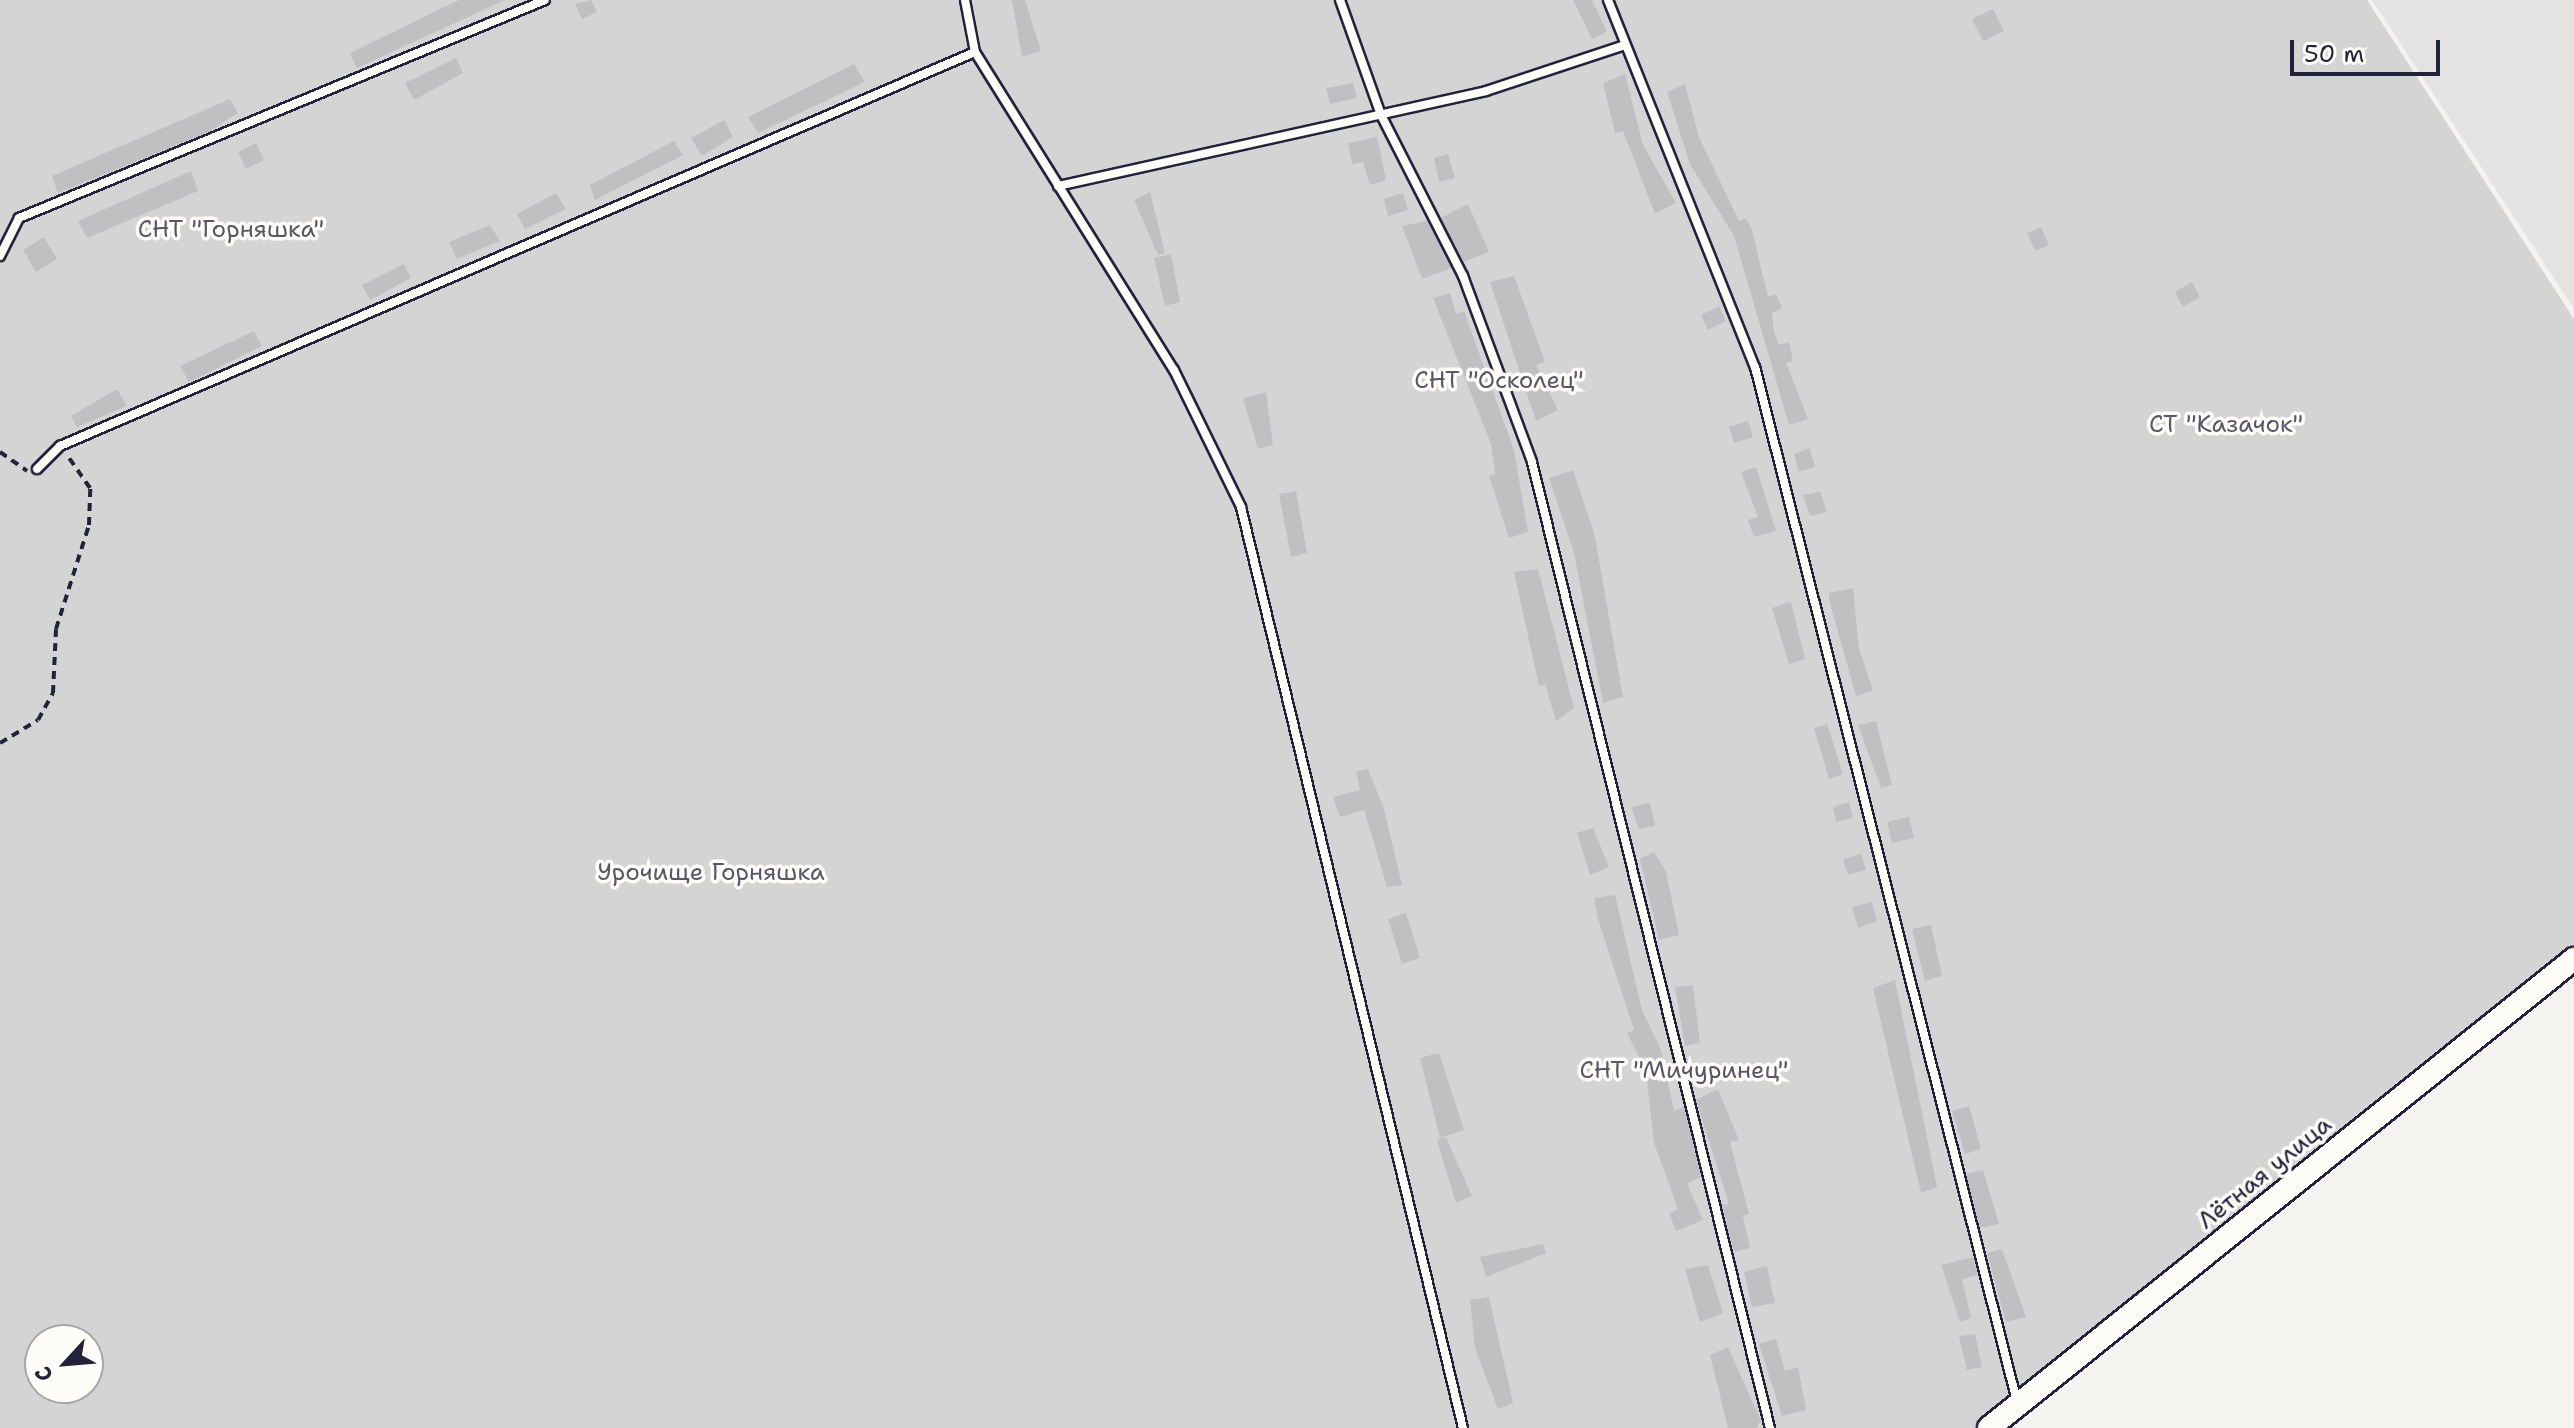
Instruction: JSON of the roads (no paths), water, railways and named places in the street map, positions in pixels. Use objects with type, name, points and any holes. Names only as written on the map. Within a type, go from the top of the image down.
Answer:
[{"type":"street","name":"Лётная улица","points":[[1989,1428],[2574,959]]},
{"type":"lane","points":[[0,256],[19,218],[545,0]]},
{"type":"lane","points":[[965,0],[975,52],[1174,370],[1241,507],[1463,1428]]},
{"type":"lane","points":[[1340,0],[1381,115],[1463,276],[1532,462],[1770,1428]]},
{"type":"lane","points":[[1608,0],[1755,367],[2017,1405]]},
{"type":"lane","points":[[1058,186],[1486,91],[1625,45]]},
{"type":"lane","points":[[37,469],[60,446],[975,52]]},
{"type":"park label","name":"СНТ \"Горняшка\"","points":[[231,230]]},
{"type":"park label","name":"СНТ \"Осколец\"","points":[[1499,381]]},
{"type":"park label","name":"СТ \"Казачок\"","points":[[2226,425]]},
{"type":"park label","name":"Урочище Горняшка","points":[[711,873]]},
{"type":"park label","name":"СНТ \"Мичуринец\"","points":[[1684,1071]]}]
